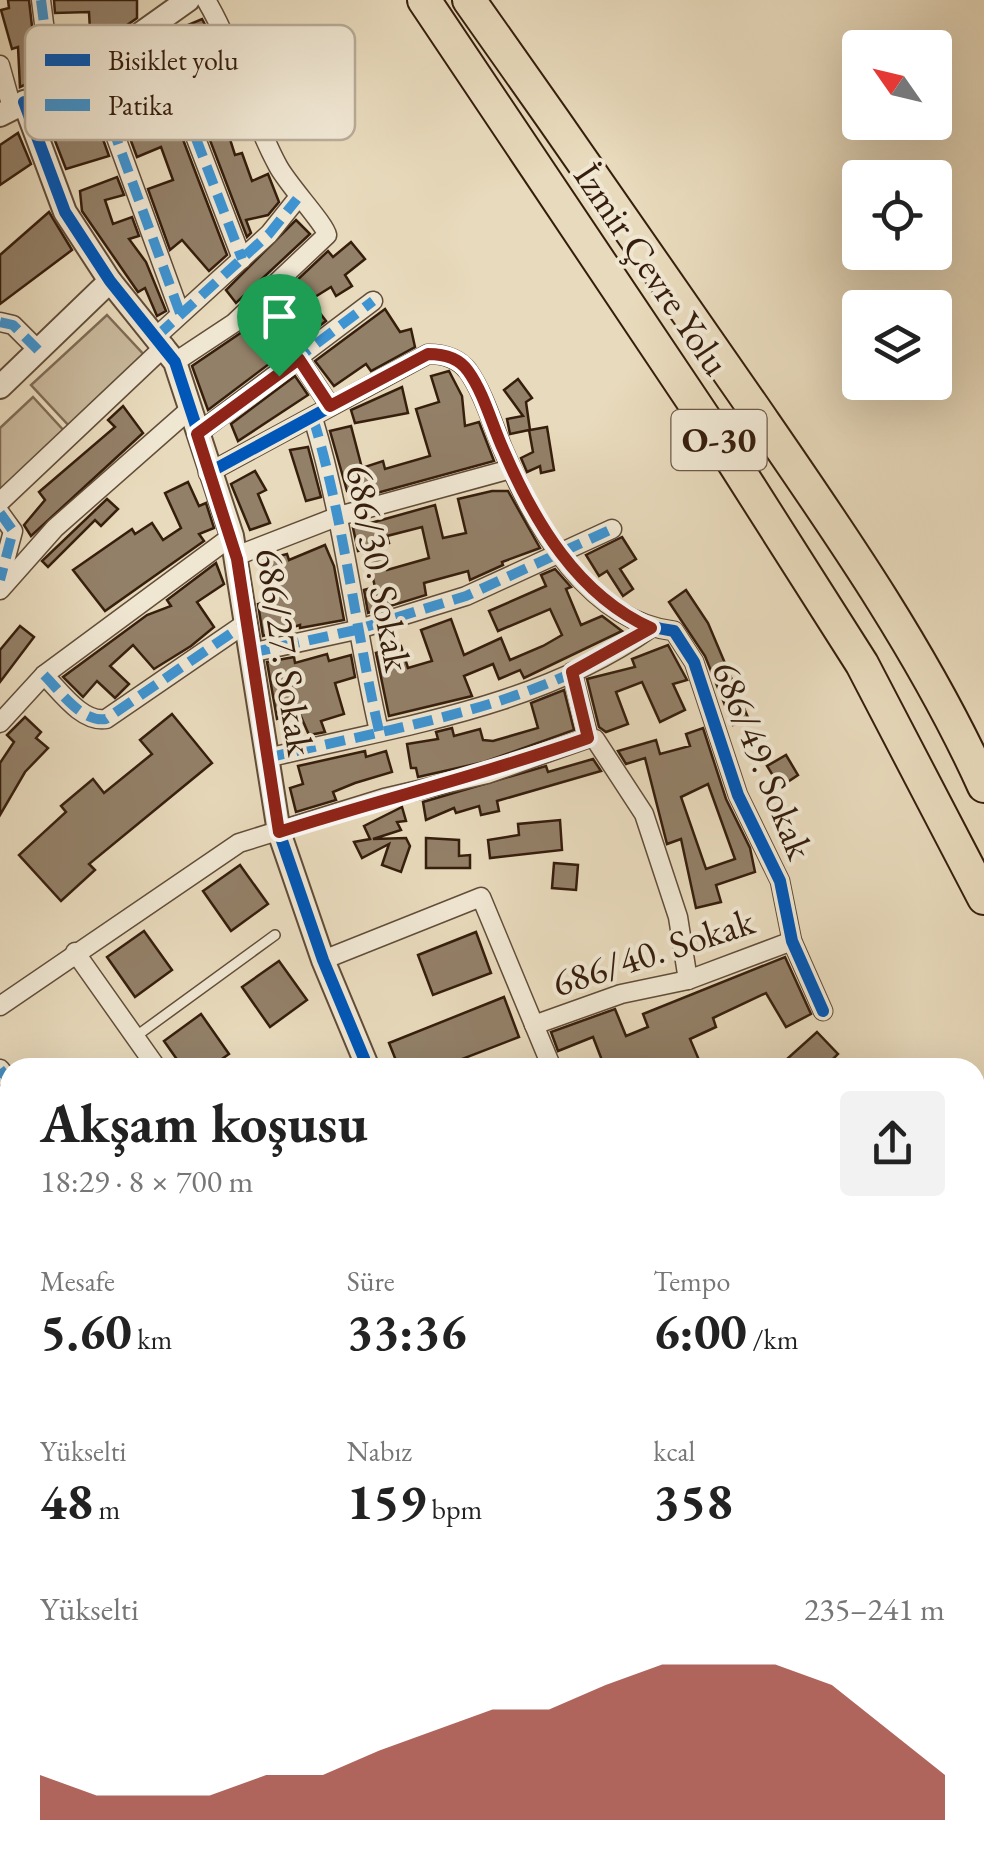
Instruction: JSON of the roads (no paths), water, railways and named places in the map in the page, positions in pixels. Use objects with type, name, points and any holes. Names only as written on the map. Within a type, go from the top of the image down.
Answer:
[{"type":"highway","name":"İzmir Çevre Yolu","points":[[424,0],[729,455],[862,664],[984,898]]},
{"type":"highway","name":"İzmir Çevre Yolu","points":[[469,0],[809,488],[964,741],[984,786]]},
{"type":"street","points":[[40,0],[43,25]]},
{"type":"street","points":[[155,25],[188,0]]},
{"type":"street","points":[[206,0],[217,25]]},
{"type":"street","points":[[0,64],[12,108]]},
{"type":"street","name":"686/27. Sokak","points":[[12,108],[25,134]]},
{"type":"street","name":"686/27. Sokak","points":[[28,140],[65,212],[110,281],[165,348],[189,410],[234,546],[279,832],[364,1058]]},
{"type":"street","points":[[117,140],[180,313]]},
{"type":"street","points":[[197,140],[242,258]]},
{"type":"street","points":[[0,502],[165,348],[234,323],[327,236],[326,226],[298,199],[266,140]]},
{"type":"street","points":[[165,348],[180,313],[242,258],[298,199]]},
{"type":"street","points":[[0,387],[110,281]]},
{"type":"street","points":[[197,434],[373,300]]},
{"type":"street","points":[[0,322],[13,325],[38,350]]},
{"type":"street","name":"686/49. Sokak","points":[[208,473],[428,354],[446,354],[468,370],[511,469],[559,552],[605,603],[651,628],[674,631],[694,662],[738,795],[780,881],[792,941],[823,1011]]},
{"type":"street","points":[[299,359],[330,406]]},
{"type":"street","points":[[0,590],[55,528],[189,410]]},
{"type":"street","name":"686/30. Sokak","points":[[313,418],[340,516],[356,630],[379,731]]},
{"type":"street","points":[[0,723],[44,675],[234,546],[511,469]]},
{"type":"street","points":[[0,513],[13,530],[0,580]]},
{"type":"street","points":[[250,653],[356,630],[466,596],[612,529]]},
{"type":"street","points":[[44,675],[85,715],[96,721],[106,719],[246,623]]},
{"type":"street","points":[[267,758],[480,710],[572,672],[651,628]]},
{"type":"street","points":[[572,672],[588,738]]},
{"type":"street","points":[[0,1006],[238,842],[384,798],[488,774],[588,738],[596,738],[644,814],[678,917],[688,980]]},
{"type":"street","points":[[324,960],[481,897],[548,1058]]},
{"type":"street","name":"686/40. Sokak","points":[[534,1024],[621,994],[688,980],[792,941]]},
{"type":"street","points":[[76,952],[150,1058]]},
{"type":"lane","points":[[135,1037],[275,935]]}]
